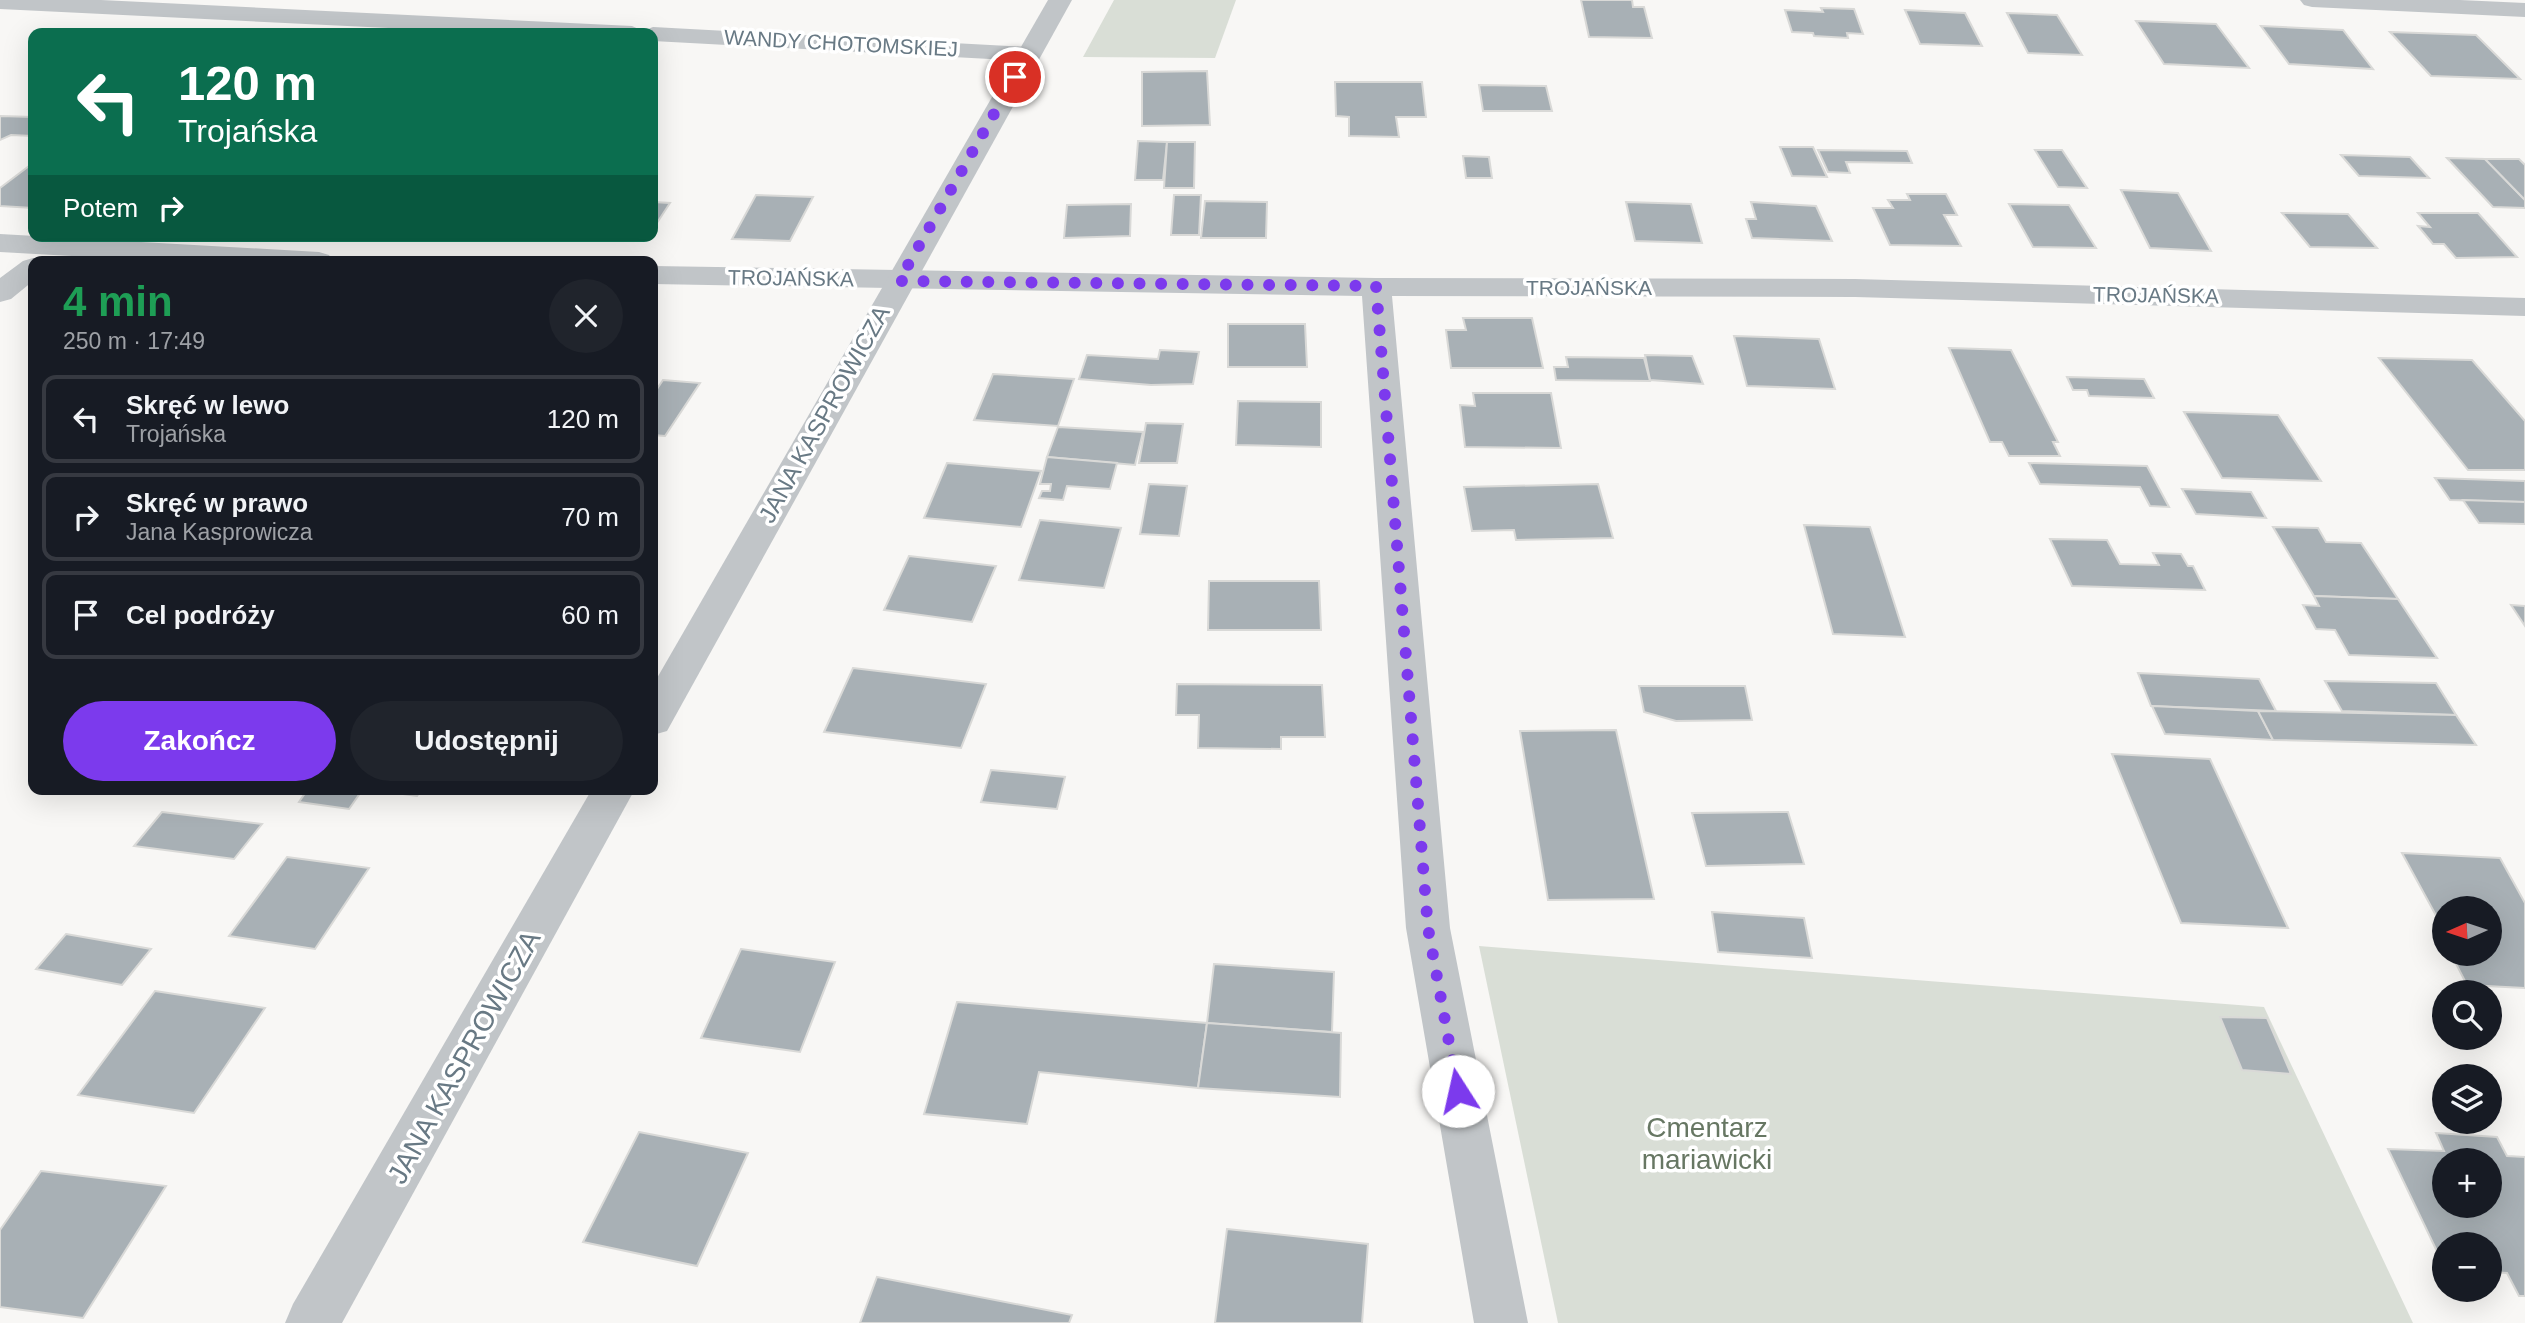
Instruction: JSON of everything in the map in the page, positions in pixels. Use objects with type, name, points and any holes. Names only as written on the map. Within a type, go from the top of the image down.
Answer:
[{"type":"street","name":"JANA KASPROWICZA","points":[[658,711],[1060,0]]},
{"type":"street","points":[[2312,0],[2525,10]]},
{"type":"street","points":[[0,2],[530,28]]},
{"type":"street","name":"WANDY CHOTOMSKIEJ","points":[[658,34],[1029,54]]},
{"type":"street","points":[[0,243],[50,253],[151,256]]},
{"type":"street","points":[[0,293],[28,271]]},
{"type":"street","name":"TROJAŃSKA","points":[[658,275],[899,281],[1855,288],[2525,307]]},
{"type":"street","points":[[1376,286],[1428,928],[1502,1323]]},
{"type":"street","name":"JANA KASPROWICZA","points":[[312,1323],[611,795]]},
{"type":"green space","points":[[1114,0],[1236,0],[1215,58],[1083,57]]},
{"type":"green space","name":"Cmentarz mariawicki","points":[[1479,946],[2264,1007],[2413,1323],[1558,1323]]},
{"type":"building","points":[[1581,0],[1632,0],[1633,7],[1644,7],[1652,38],[1589,37]]},
{"type":"building","points":[[1821,8],[1854,9],[1863,34],[1847,33],[1848,38],[1792,32],[1785,10],[1823,12]]},
{"type":"building","points":[[1905,10],[1965,13],[1982,46],[1920,44]]},
{"type":"building","points":[[2007,13],[2057,15],[2082,55],[2028,53]]},
{"type":"building","points":[[2136,21],[2216,24],[2249,68],[2164,64]]},
{"type":"building","points":[[2261,26],[2343,30],[2373,69],[2289,64]]},
{"type":"building","points":[[2390,32],[2476,35],[2520,79],[2431,76]]},
{"type":"building","points":[[1207,71],[1210,125],[1142,126],[1142,72]]},
{"type":"building","points":[[1335,82],[1422,82],[1426,117],[1396,117],[1399,137],[1349,136],[1349,117],[1336,116]]},
{"type":"building","points":[[1479,85],[1546,86],[1552,111],[1483,111]]},
{"type":"building","points":[[0,116],[28,117],[28,136],[11,135],[0,140]]},
{"type":"building","points":[[1138,141],[1167,142],[1163,180],[1135,180]]},
{"type":"building","points":[[1167,142],[1195,142],[1194,188],[1164,188]]},
{"type":"building","points":[[1780,147],[1813,147],[1827,177],[1792,176]]},
{"type":"building","points":[[1818,150],[1907,151],[1912,163],[1846,162],[1850,173],[1828,172]]},
{"type":"building","points":[[2035,150],[2062,150],[2087,188],[2058,187]]},
{"type":"building","points":[[2341,155],[2410,157],[2429,178],[2359,176]]},
{"type":"building","points":[[1463,156],[1489,157],[1492,178],[1466,178]]},
{"type":"building","points":[[2447,158],[2485,159],[2525,200],[2525,208],[2493,207]]},
{"type":"building","points":[[2485,159],[2519,159],[2525,165],[2525,200]]},
{"type":"building","points":[[28,167],[28,208],[0,206],[0,188]]},
{"type":"building","points":[[2121,190],[2178,193],[2211,251],[2150,248]]},
{"type":"building","points":[[1907,194],[1946,194],[1957,215],[1944,215],[1961,246],[1890,245],[1873,208],[1893,208],[1888,200],[1910,200]]},
{"type":"building","points":[[756,195],[813,197],[790,241],[732,239]]},
{"type":"building","points":[[1174,195],[1201,195],[1199,235],[1171,235]]},
{"type":"building","points":[[1205,201],[1267,202],[1266,238],[1201,238]]},
{"type":"building","points":[[658,202],[670,203],[658,221]]},
{"type":"building","points":[[1626,202],[1691,204],[1702,243],[1635,241]]},
{"type":"building","points":[[1751,202],[1816,206],[1832,241],[1752,238],[1746,219],[1756,219]]},
{"type":"building","points":[[1131,204],[1130,236],[1064,238],[1067,205]]},
{"type":"building","points":[[2009,204],[2069,205],[2096,248],[2033,247]]},
{"type":"building","points":[[2282,213],[2348,214],[2377,248],[2310,247]]},
{"type":"building","points":[[2418,213],[2478,213],[2517,257],[2456,258],[2444,244],[2433,244],[2418,226],[2430,227]]},
{"type":"building","points":[[1463,318],[1532,318],[1543,368],[1451,368],[1446,330],[1466,330]]},
{"type":"building","points":[[1228,324],[1305,324],[1307,367],[1228,367]]},
{"type":"building","points":[[1734,336],[1819,339],[1835,389],[1747,386]]},
{"type":"building","points":[[1949,348],[2011,350],[2058,442],[2053,442],[2060,456],[2009,456],[2002,442],[1990,442]]},
{"type":"building","points":[[1160,350],[1199,352],[1193,384],[1151,385],[1079,379],[1087,355],[1158,359]]},
{"type":"building","points":[[1645,355],[1692,356],[1703,384],[1650,380]]},
{"type":"building","points":[[1566,357],[1644,358],[1650,381],[1556,380],[1554,367],[1568,367]]},
{"type":"building","points":[[2379,358],[2472,360],[2525,421],[2525,470],[2468,470]]},
{"type":"building","points":[[993,374],[1074,379],[1058,426],[974,420]]},
{"type":"building","points":[[2067,377],[2144,379],[2154,398],[2089,396],[2087,390],[2073,390]]},
{"type":"building","points":[[663,380],[700,383],[665,436],[658,435],[658,388]]},
{"type":"building","points":[[1473,393],[1551,393],[1561,448],[1465,447],[1460,405],[1475,406]]},
{"type":"building","points":[[1238,401],[1321,402],[1321,447],[1236,445]]},
{"type":"building","points":[[2184,412],[2278,415],[2321,481],[2222,478]]},
{"type":"building","points":[[1146,423],[1183,424],[1177,463],[1139,463]]},
{"type":"building","points":[[1058,427],[1143,432],[1135,465],[1047,457]]},
{"type":"building","points":[[1047,457],[1117,463],[1110,489],[1067,486],[1063,500],[1039,498],[1042,491],[1050,491],[1051,484],[1040,484]]},
{"type":"building","points":[[947,463],[1041,471],[1021,527],[924,518]]},
{"type":"building","points":[[2029,463],[2147,466],[2169,507],[2150,506],[2140,487],[2040,484]]},
{"type":"building","points":[[2435,478],[2525,481],[2525,502],[2450,500]]},
{"type":"building","points":[[1149,484],[1187,486],[1179,536],[1140,534]]},
{"type":"building","points":[[1598,484],[1613,538],[1516,540],[1514,530],[1472,531],[1464,487]]},
{"type":"building","points":[[2182,489],[2251,492],[2266,518],[2196,514]]},
{"type":"building","points":[[2463,500],[2525,502],[2525,524],[2479,523]]},
{"type":"building","points":[[1040,520],[1121,528],[1104,588],[1019,580]]},
{"type":"building","points":[[1804,525],[1870,527],[1905,637],[1833,634]]},
{"type":"building","points":[[2273,527],[2318,528],[2326,542],[2361,543],[2398,599],[2314,596]]},
{"type":"building","points":[[2050,539],[2107,540],[2120,564],[2159,565],[2153,553],[2181,554],[2188,566],[2193,566],[2205,590],[2072,586]]},
{"type":"building","points":[[909,556],[996,566],[972,622],[884,610]]},
{"type":"building","points":[[1209,581],[1319,581],[1321,630],[1208,630]]},
{"type":"building","points":[[2314,596],[2398,599],[2437,658],[2349,655],[2335,630],[2316,629],[2303,605],[2319,606]]},
{"type":"building","points":[[2511,605],[2525,606],[2525,626]]},
{"type":"building","points":[[853,668],[986,684],[961,748],[824,732]]},
{"type":"building","points":[[2138,673],[2259,679],[2276,711],[2151,706]]},
{"type":"building","points":[[2325,681],[2436,683],[2456,715],[2342,711]]},
{"type":"building","points":[[1177,684],[1322,685],[1325,737],[1281,737],[1281,749],[1198,748],[1199,715],[1176,715]]},
{"type":"building","points":[[1639,686],[1745,686],[1752,720],[1676,721],[1644,712]]},
{"type":"building","points":[[2152,706],[2258,711],[2273,740],[2165,734]]},
{"type":"building","points":[[2258,711],[2456,715],[2476,745],[2273,740]]},
{"type":"building","points":[[1616,730],[1654,899],[1548,900],[1520,731]]},
{"type":"building","points":[[2112,754],[2210,759],[2288,928],[2181,923]]},
{"type":"building","points":[[991,770],[1065,777],[1057,809],[981,802]]},
{"type":"building","points":[[304,795],[359,795],[349,809],[299,802]]},
{"type":"building","points":[[162,812],[262,824],[234,859],[134,846]]},
{"type":"building","points":[[1788,812],[1804,864],[1706,866],[1692,813]]},
{"type":"building","points":[[2402,853],[2500,858],[2525,903],[2525,988],[2502,987],[2502,980],[2464,980],[2457,966],[2502,966],[2502,896],[2432,896],[2432,908]]},
{"type":"building","points":[[287,857],[369,868],[315,949],[229,936]]},
{"type":"building","points":[[1712,912],[1804,918],[1812,958],[1718,952]]},
{"type":"building","points":[[66,934],[151,949],[122,985],[36,969]]},
{"type":"building","points":[[741,949],[835,962],[800,1052],[701,1038]]},
{"type":"building","points":[[1214,964],[1334,972],[1332,1032],[1207,1023]]},
{"type":"building","points":[[155,991],[265,1008],[194,1113],[78,1095]]},
{"type":"building","points":[[957,1002],[1207,1023],[1198,1088],[1039,1072],[1027,1124],[924,1114]]},
{"type":"building","points":[[2220,1017],[2267,1018],[2291,1074],[2242,1070]]},
{"type":"building","points":[[1207,1023],[1341,1033],[1340,1097],[1198,1088]]},
{"type":"building","points":[[639,1132],[748,1153],[697,1266],[583,1242]]},
{"type":"building","points":[[2436,1134],[2497,1137],[2507,1156],[2525,1157],[2525,1296],[2519,1296],[2507,1273],[2502,1273],[2502,1232],[2432,1232],[2432,1241],[2388,1149],[2432,1151],[2432,1218],[2502,1218],[2502,1148],[2443,1148]]},
{"type":"building","points":[[41,1171],[166,1186],[83,1318],[0,1307],[0,1230]]},
{"type":"building","points":[[1227,1229],[1368,1244],[1362,1323],[1215,1323]]},
{"type":"building","points":[[877,1277],[1072,1315],[1069,1323],[860,1323]]},
{"type":"route","points":[[1015,77],[899,281],[1376,286],[1428,928],[1458,1091]]}]
